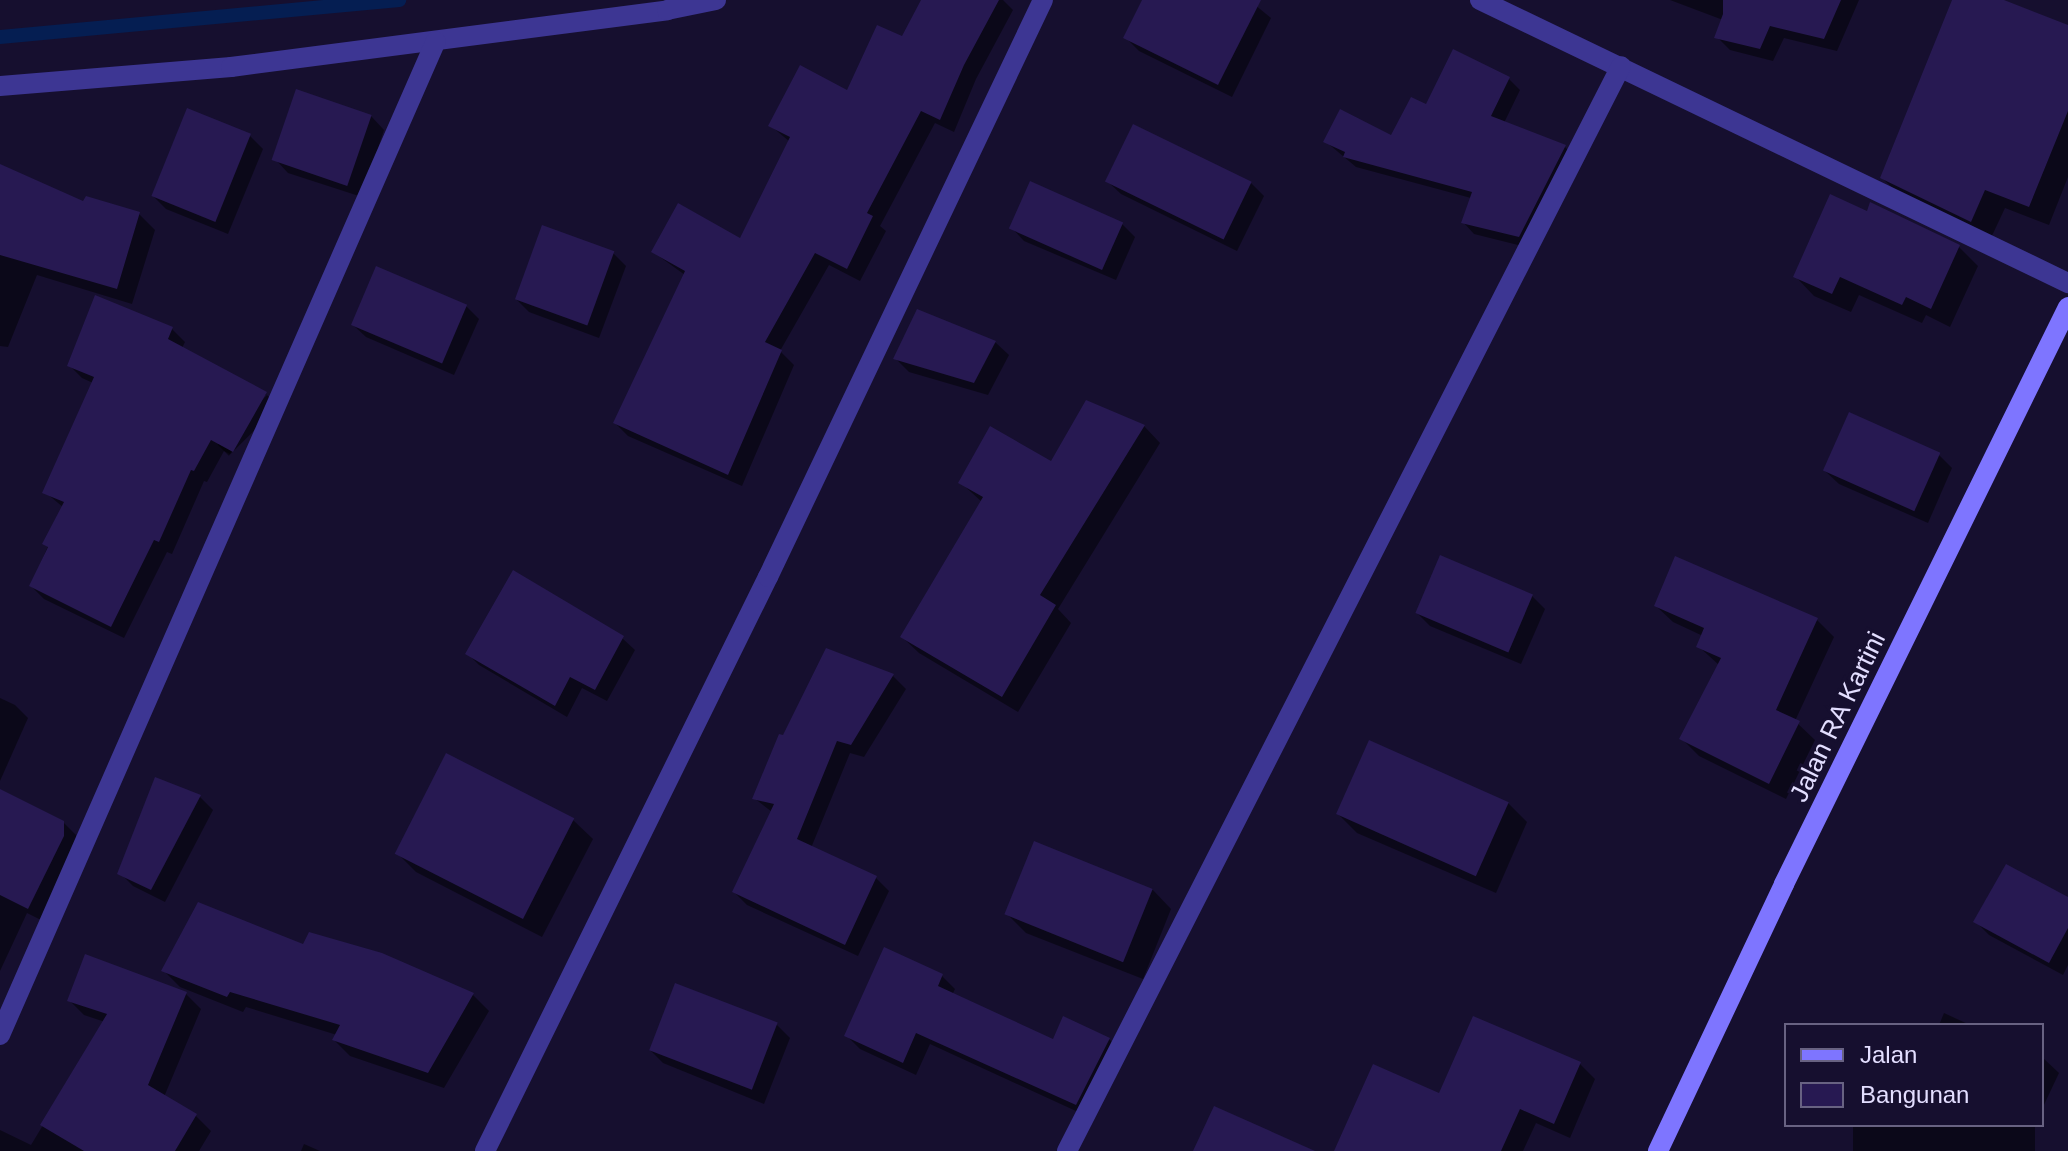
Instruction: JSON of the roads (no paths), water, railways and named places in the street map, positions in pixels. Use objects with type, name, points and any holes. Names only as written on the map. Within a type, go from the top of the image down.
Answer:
[{"type":"main road","name":"Jalan RA Kartini","points":[[1658,1151],[1777,898],[2068,307]]},
{"type":"street","points":[[0,86],[231,67],[667,10],[716,0]]},
{"type":"street","points":[[485,1151],[768,577],[1043,0]]},
{"type":"street","points":[[1480,0],[2068,283]]},
{"type":"street","points":[[0,1035],[436,41]]},
{"type":"street","points":[[1067,1151],[1621,66]]},
{"type":"waterway","points":[[0,37],[399,0]]}]
